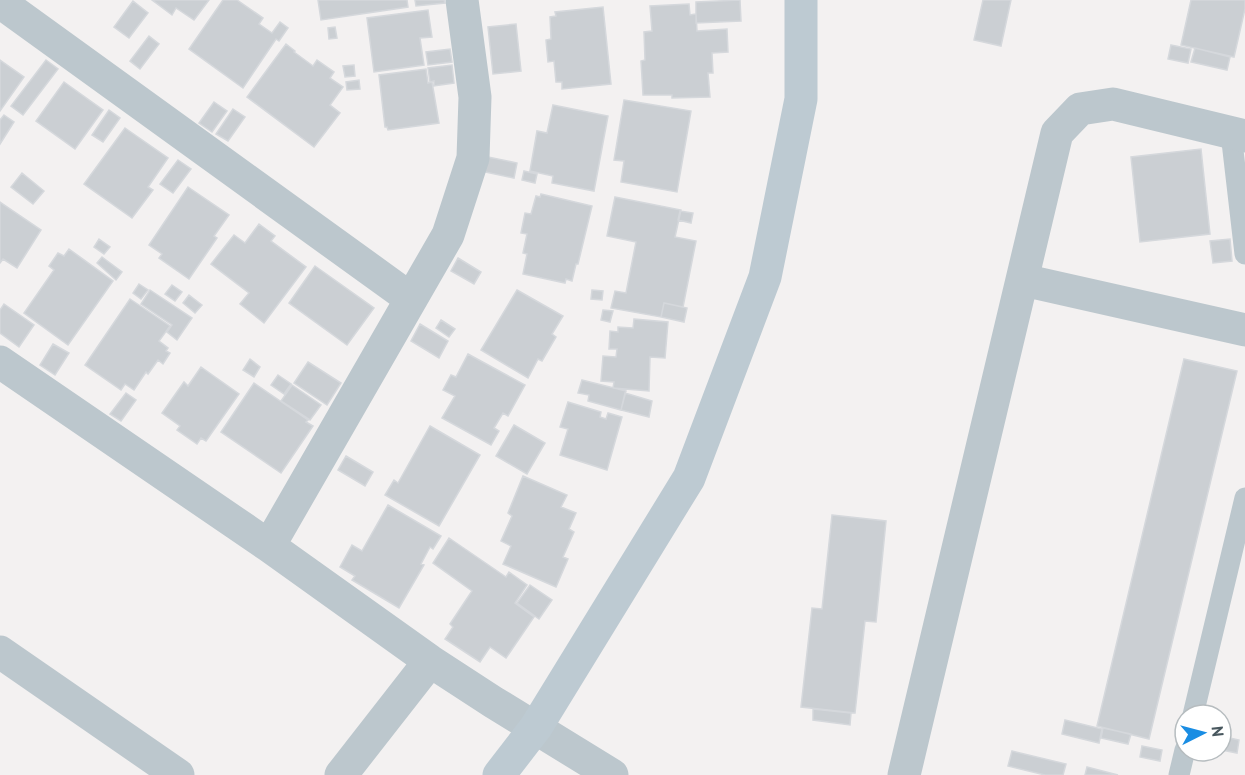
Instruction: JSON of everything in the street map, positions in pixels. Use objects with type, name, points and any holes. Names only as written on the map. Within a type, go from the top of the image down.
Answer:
[{"type":"street","points":[[269,546],[448,235],[473,158],[475,97],[462,0]]},
{"type":"street","points":[[499,775],[536,727],[689,478],[765,277],[801,99],[801,0]]},
{"type":"street","points":[[0,2],[411,298]]},
{"type":"street","points":[[904,775],[1058,133],[1080,109],[1113,104],[1238,134]]},
{"type":"street","points":[[1023,280],[1245,330]]},
{"type":"street","points":[[0,362],[269,546],[430,661],[612,775]]},
{"type":"street","points":[[0,652],[178,775]]},
{"type":"street","points":[[341,775],[430,661]]},
{"type":"lane","points":[[1238,134],[1245,254]]},
{"type":"lane","points":[[1196,703],[1245,498]]},
{"type":"building","points":[[152,0],[209,0],[194,20],[176,8],[172,15]]},
{"type":"building","points":[[223,0],[237,0],[263,18],[259,24],[272,33],[280,22],[288,28],[279,41],[276,39],[243,88],[189,49]]},
{"type":"building","points":[[318,0],[407,0],[408,7],[321,20]]},
{"type":"building","points":[[415,0],[444,0],[445,3],[416,6]]},
{"type":"building","points":[[740,0],[741,21],[696,23],[696,2]]},
{"type":"building","points":[[983,0],[1011,0],[1001,46],[974,40]]},
{"type":"building","points":[[1191,0],[1245,0],[1234,57],[1181,45]]},
{"type":"building","points":[[133,1],[148,13],[129,38],[114,27]]},
{"type":"building","points":[[689,4],[690,15],[696,14],[697,31],[727,29],[728,52],[712,53],[713,73],[708,73],[710,97],[672,98],[672,95],[643,95],[641,61],[645,60],[644,32],[652,31],[650,6]]},
{"type":"building","points":[[603,7],[611,84],[562,89],[562,82],[556,82],[554,61],[548,62],[546,40],[551,39],[550,17],[556,16],[555,12]]},
{"type":"building","points":[[428,10],[432,37],[420,38],[424,65],[374,72],[367,18]]},
{"type":"building","points":[[516,24],[521,71],[493,74],[488,27]]},
{"type":"building","points":[[335,27],[337,38],[329,39],[328,28]]},
{"type":"building","points":[[149,36],[159,44],[140,69],[130,61]]},
{"type":"building","points":[[286,44],[313,66],[317,60],[334,72],[330,78],[343,87],[330,105],[340,113],[314,147],[247,97]]},
{"type":"building","points":[[1171,45],[1191,49],[1188,63],[1168,59]]},
{"type":"building","points":[[1195,48],[1230,57],[1227,70],[1191,62]]},
{"type":"building","points":[[450,49],[452,62],[428,65],[426,52]]},
{"type":"building","points":[[0,60],[24,77],[0,111]]},
{"type":"building","points":[[46,60],[58,69],[23,115],[11,106]]},
{"type":"building","points":[[354,65],[355,76],[345,77],[343,66]]},
{"type":"building","points":[[452,65],[454,83],[434,86],[434,81],[430,82],[428,68]]},
{"type":"building","points":[[426,69],[428,83],[432,82],[439,123],[388,130],[385,127],[379,75]]},
{"type":"building","points":[[359,80],[360,89],[347,90],[346,82]]},
{"type":"building","points":[[64,82],[103,110],[75,149],[36,121]]},
{"type":"building","points":[[624,100],[691,111],[677,192],[621,182],[624,161],[614,160]]},
{"type":"building","points":[[214,102],[227,111],[212,132],[199,123]]},
{"type":"building","points":[[553,105],[608,116],[594,191],[552,183],[553,176],[530,171],[537,131],[547,133]]},
{"type":"building","points":[[233,109],[245,117],[228,141],[216,134]]},
{"type":"building","points":[[109,110],[120,118],[103,142],[92,135]]},
{"type":"building","points":[[4,115],[14,122],[0,144],[0,120]]},
{"type":"building","points":[[125,128],[168,158],[148,187],[153,190],[132,218],[84,184]]},
{"type":"building","points":[[1201,149],[1210,234],[1140,242],[1131,157]]},
{"type":"building","points":[[488,157],[517,163],[514,178],[485,172]]},
{"type":"building","points":[[178,160],[191,169],[173,193],[160,184]]},
{"type":"building","points":[[524,171],[537,174],[535,183],[522,180]]},
{"type":"building","points":[[22,173],[44,191],[33,204],[11,187]]},
{"type":"building","points":[[188,187],[229,215],[214,236],[217,238],[189,279],[159,258],[162,254],[149,245]]},
{"type":"building","points":[[541,194],[592,206],[572,281],[566,279],[565,283],[523,274],[527,254],[523,253],[527,234],[521,233],[525,213],[531,214],[536,196],[540,197]]},
{"type":"building","points":[[615,197],[681,210],[675,237],[696,241],[683,307],[664,303],[661,317],[611,308],[615,291],[626,293],[636,242],[607,236]]},
{"type":"building","points":[[0,202],[41,230],[17,268],[3,259],[0,263]]},
{"type":"building","points":[[680,211],[693,213],[691,223],[678,220]]},
{"type":"building","points":[[259,224],[275,236],[271,241],[306,267],[264,323],[240,304],[249,293],[211,264],[234,235],[245,243]]},
{"type":"building","points":[[99,239],[110,247],[104,254],[94,247]]},
{"type":"building","points":[[1230,239],[1232,261],[1213,263],[1210,241]]},
{"type":"building","points":[[69,249],[113,281],[68,345],[24,313],[54,270],[49,266],[58,253],[64,256]]},
{"type":"building","points":[[102,257],[122,272],[116,280],[97,263]]},
{"type":"building","points":[[458,258],[481,272],[474,284],[451,271]]},
{"type":"building","points":[[315,266],[374,308],[347,345],[289,303]]},
{"type":"building","points":[[139,284],[148,290],[141,299],[133,293]]},
{"type":"building","points":[[172,285],[182,292],[175,301],[165,294]]},
{"type":"building","points":[[150,290],[192,318],[177,340],[167,332],[172,325],[141,304]]},
{"type":"building","points":[[517,290],[563,316],[552,334],[556,337],[542,361],[538,359],[528,378],[481,350]]},
{"type":"building","points":[[592,290],[603,291],[602,300],[591,299]]},
{"type":"building","points":[[189,295],[202,305],[195,313],[183,303]]},
{"type":"building","points":[[130,299],[170,326],[159,341],[168,348],[166,351],[170,353],[163,364],[158,360],[148,374],[146,372],[134,390],[125,384],[121,390],[85,365]]},
{"type":"building","points":[[664,303],[687,308],[684,322],[661,317]]},
{"type":"building","points":[[4,304],[34,325],[19,347],[0,333],[0,310]]},
{"type":"building","points":[[603,310],[613,311],[610,322],[601,320]]},
{"type":"building","points":[[634,319],[668,322],[665,358],[650,357],[649,391],[613,388],[614,382],[601,381],[603,356],[616,357],[617,349],[609,349],[610,331],[618,332],[618,327],[633,328]]},
{"type":"building","points":[[441,320],[455,329],[449,337],[436,328]]},
{"type":"building","points":[[420,324],[448,341],[439,358],[411,341]]},
{"type":"building","points":[[53,344],[69,353],[55,375],[40,365]]},
{"type":"building","points":[[468,354],[525,385],[508,416],[503,413],[494,428],[499,431],[491,445],[442,418],[455,396],[443,390],[451,375],[456,377]]},
{"type":"building","points":[[250,359],[260,367],[254,377],[243,370]]},
{"type":"building","points":[[1184,359],[1237,371],[1149,739],[1097,726]]},
{"type":"building","points":[[308,362],[341,383],[327,405],[294,383]]},
{"type":"building","points":[[201,367],[239,394],[206,441],[201,438],[197,444],[177,430],[180,426],[162,413],[184,382],[188,386]]},
{"type":"building","points":[[278,375],[291,384],[284,394],[271,385]]},
{"type":"building","points":[[582,380],[626,391],[621,410],[588,401],[589,395],[578,393]]},
{"type":"building","points":[[254,383],[308,420],[306,422],[313,426],[281,473],[221,432]]},
{"type":"building","points":[[292,385],[321,405],[310,420],[281,401]]},
{"type":"building","points":[[126,393],[136,400],[121,421],[110,414]]},
{"type":"building","points":[[625,393],[652,401],[649,417],[621,410]]},
{"type":"building","points":[[568,402],[601,412],[600,417],[606,419],[608,413],[622,417],[607,470],[560,455],[568,429],[560,427]]},
{"type":"building","points":[[514,425],[545,443],[527,474],[496,456]]},
{"type":"building","points":[[430,426],[480,455],[439,526],[385,495],[394,480],[398,483]]},
{"type":"building","points":[[346,456],[373,472],[365,486],[338,470]]},
{"type":"building","points":[[523,476],[567,495],[561,507],[576,513],[569,529],[574,532],[563,557],[568,559],[556,587],[503,564],[511,546],[501,541],[512,516],[508,513]]},
{"type":"building","points":[[388,505],[441,536],[433,549],[430,547],[421,564],[424,565],[399,608],[352,580],[355,576],[340,567],[352,545],[362,551]]},
{"type":"building","points":[[832,515],[886,521],[876,622],[865,621],[855,713],[801,707],[812,608],[822,609]]},
{"type":"building","points":[[449,538],[506,577],[509,572],[527,585],[515,603],[534,617],[506,658],[490,647],[480,662],[445,639],[453,627],[450,624],[472,591],[433,563]]},
{"type":"building","points":[[530,585],[552,600],[539,619],[517,603]]},
{"type":"building","points":[[813,709],[851,713],[850,725],[813,720]]},
{"type":"building","points":[[1065,720],[1102,729],[1099,743],[1062,734]]},
{"type":"building","points":[[1103,728],[1131,734],[1128,744],[1101,738]]},
{"type":"building","points":[[1233,739],[1239,740],[1237,753],[1233,752]]},
{"type":"building","points":[[1142,746],[1162,750],[1160,761],[1140,757]]},
{"type":"building","points":[[1012,751],[1066,764],[1063,775],[1045,775],[1008,766]]},
{"type":"building","points":[[1087,767],[1118,775],[1085,775]]}]
